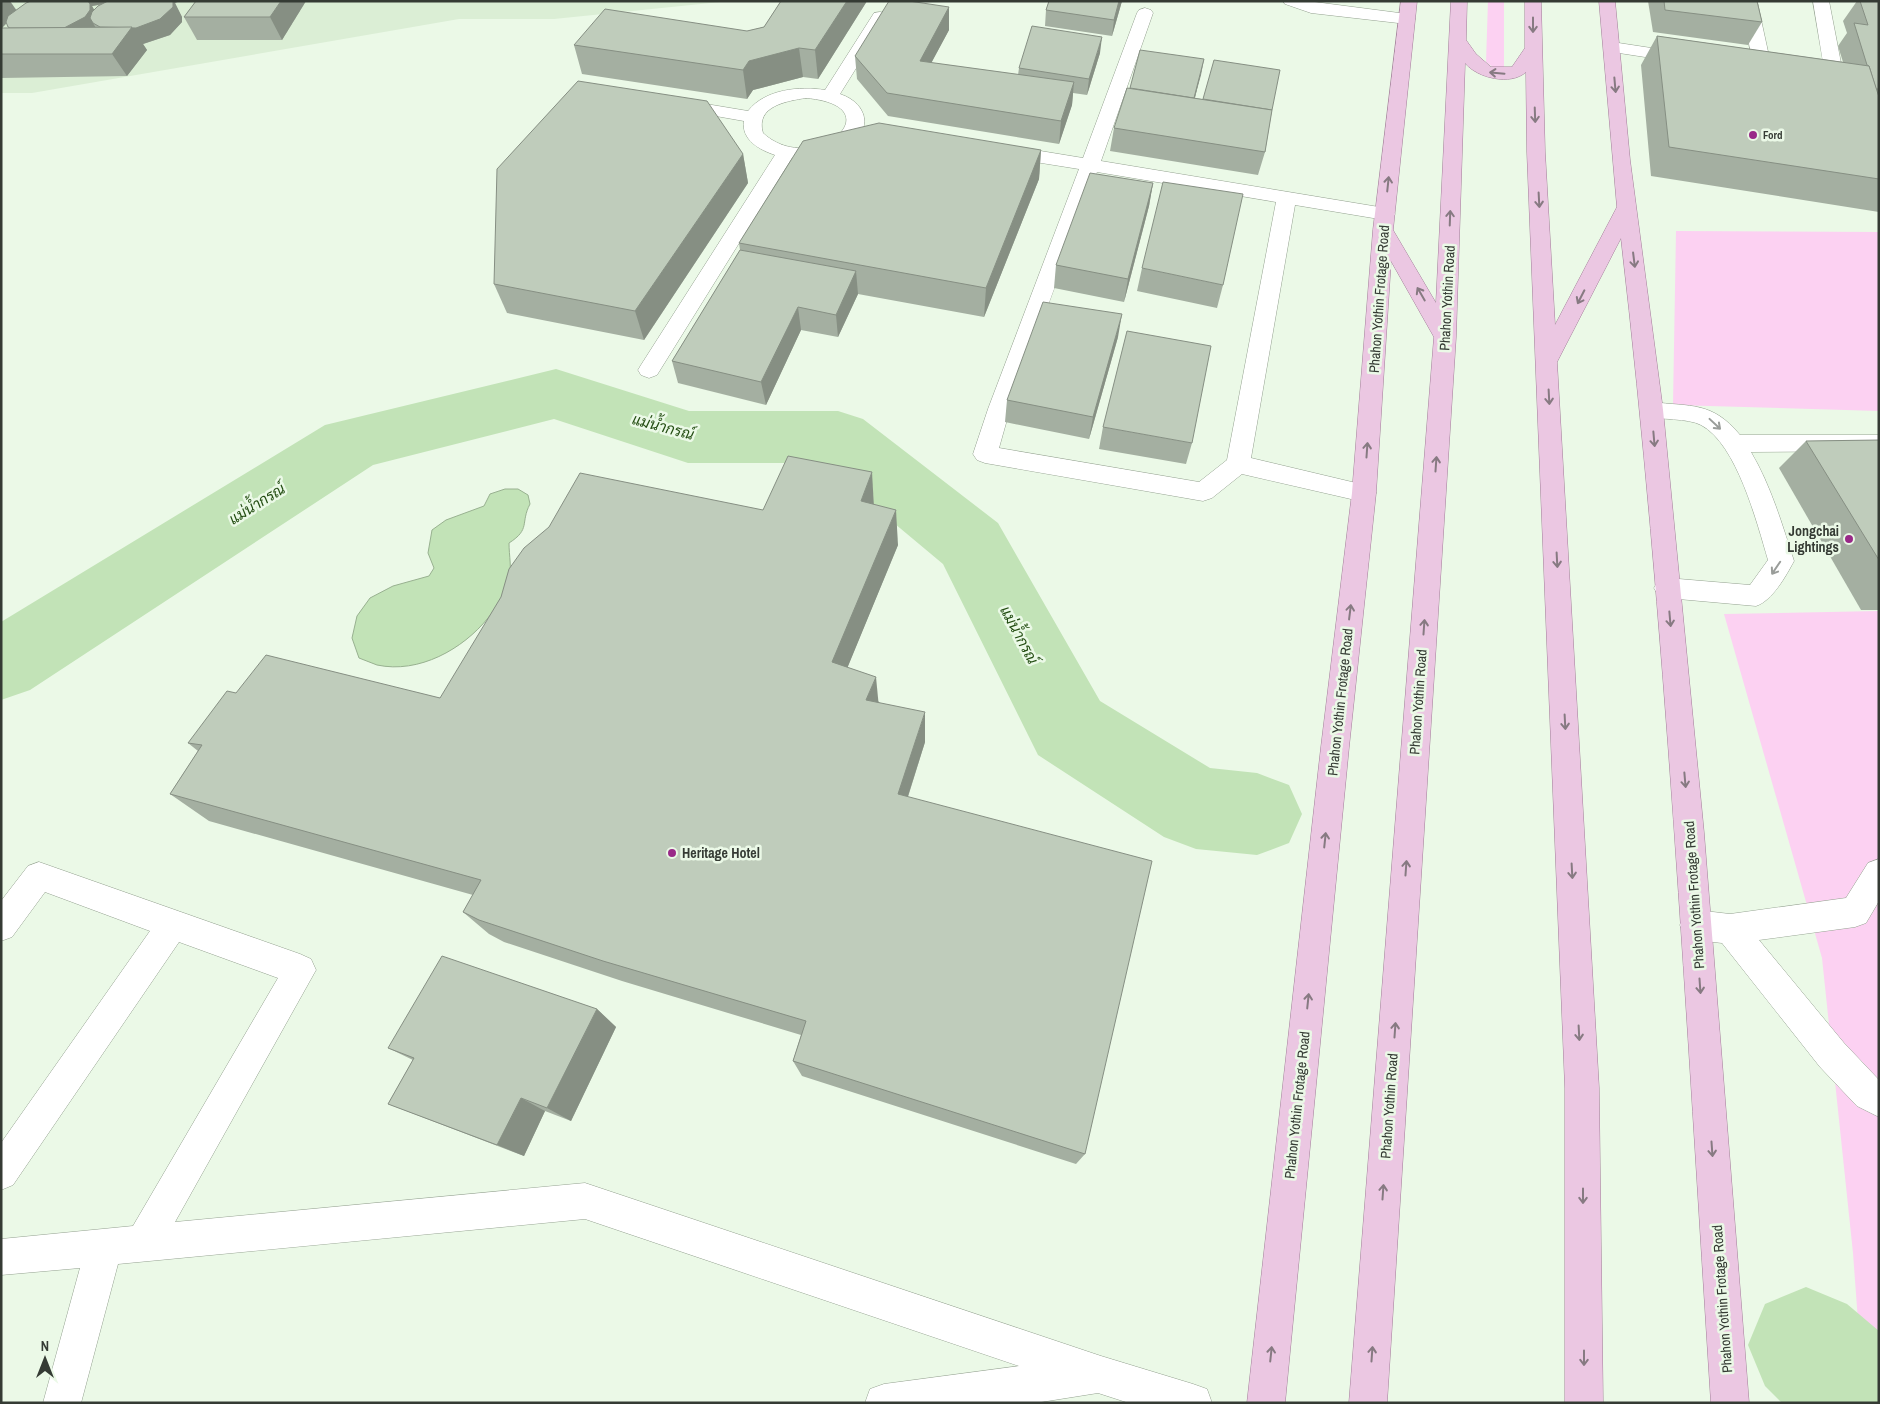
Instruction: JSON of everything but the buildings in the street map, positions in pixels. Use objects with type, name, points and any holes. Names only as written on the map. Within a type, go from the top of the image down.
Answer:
[{"type":"main road","name":"Phahon Yothin Road","points":[[1368,1403],[1445,336],[1459,1]]},
{"type":"main road","points":[[1533,1],[1536,152],[1548,361],[1582,1088],[1584,1403]]},
{"type":"main road","name":"Phahon Yothin Frotage Road","points":[[1607,1],[1621,160],[1652,410],[1690,833],[1730,1403]]},
{"type":"main road","name":"Phahon Yothin Frotage Road","points":[[1266,1403],[1334,757],[1364,493],[1384,222],[1408,10]]},
{"type":"main road","points":[[1457,39],[1476,67],[1497,75],[1518,71],[1533,49]]},
{"type":"main road","points":[[1548,361],[1627,207]]},
{"type":"main road","points":[[1384,222],[1445,336]]},
{"type":"lane","points":[[1291,1],[1311,8],[1408,10]]},
{"type":"lane","points":[[1749,1],[1777,71]]},
{"type":"lane","points":[[1744,67],[1777,71],[1823,72],[1829,68],[1832,63],[1821,1]]},
{"type":"lane","points":[[1145,13],[984,454],[1203,492],[1238,464],[1286,198]]},
{"type":"lane","points":[[830,96],[880,17]]},
{"type":"lane","points":[[1612,47],[1697,60]]},
{"type":"lane","points":[[806,93],[830,96],[844,101],[854,110],[858,117],[857,128],[847,139],[834,147],[816,152],[787,151],[765,144],[755,136],[752,128],[753,117],[772,100],[788,95],[806,93]]},
{"type":"lane","points":[[659,101],[753,117]]},
{"type":"lane","points":[[857,128],[876,130]]},
{"type":"lane","points":[[990,149],[1286,198],[1384,222]]},
{"type":"lane","points":[[649,370],[787,151]]},
{"type":"lane","points":[[1652,410],[1708,418],[1736,444],[1764,505],[1781,561],[1756,596],[1667,588]]},
{"type":"lane","points":[[1736,444],[1879,443]]},
{"type":"lane","points":[[1238,464],[1364,493]]},
{"type":"lane","points":[[1696,925],[1730,929],[1855,912],[1879,873]]},
{"type":"lane","points":[[1,926],[39,876],[300,970],[143,1244]]},
{"type":"lane","points":[[1,1173],[173,924]]},
{"type":"lane","points":[[1730,929],[1832,1055],[1869,1094],[1879,1100]]},
{"type":"lane","points":[[1,1257],[585,1201],[1101,1375],[1193,1403]]},
{"type":"lane","points":[[62,1403],[104,1247]]},
{"type":"lane","points":[[884,1403],[1101,1375]]},
{"type":"shaded area","points":[[1,1],[730,1],[554,19],[459,19],[32,93],[1,93]]},
{"type":"shaded area","points":[[1488,1],[1504,1],[1504,68],[1494,68],[1486,62]]},
{"type":"shaded area","points":[[1676,231],[1879,232],[1879,411],[1673,405]]},
{"type":"shaded area","points":[[505,489],[518,489],[528,495],[530,504],[523,530],[509,543],[509,581],[495,610],[466,640],[453,649],[424,662],[409,666],[393,667],[377,665],[359,658],[352,638],[357,616],[370,598],[393,586],[429,576],[434,568],[428,553],[432,530],[446,520],[484,506],[490,494]]},
{"type":"shaded area","points":[[1879,611],[1879,1403],[1864,1403],[1853,1253],[1822,958],[1724,614]]},
{"type":"waterway","name":"แม่น้ำกรณ์","points":[[1,665],[351,444],[556,394],[688,437],[838,437],[971,544],[1069,728],[1196,808],[1257,814]]},
{"type":"waterway","name":"แม่น้ำกรณ์","points":[[1806,1345],[1871,1403]]},
{"type":"place","name":"Ford","points":[[1753,135]]},
{"type":"place","name":"Jongchai Lightings","points":[[1849,539]]},
{"type":"place","name":"Heritage Hotel","points":[[672,853]]}]
